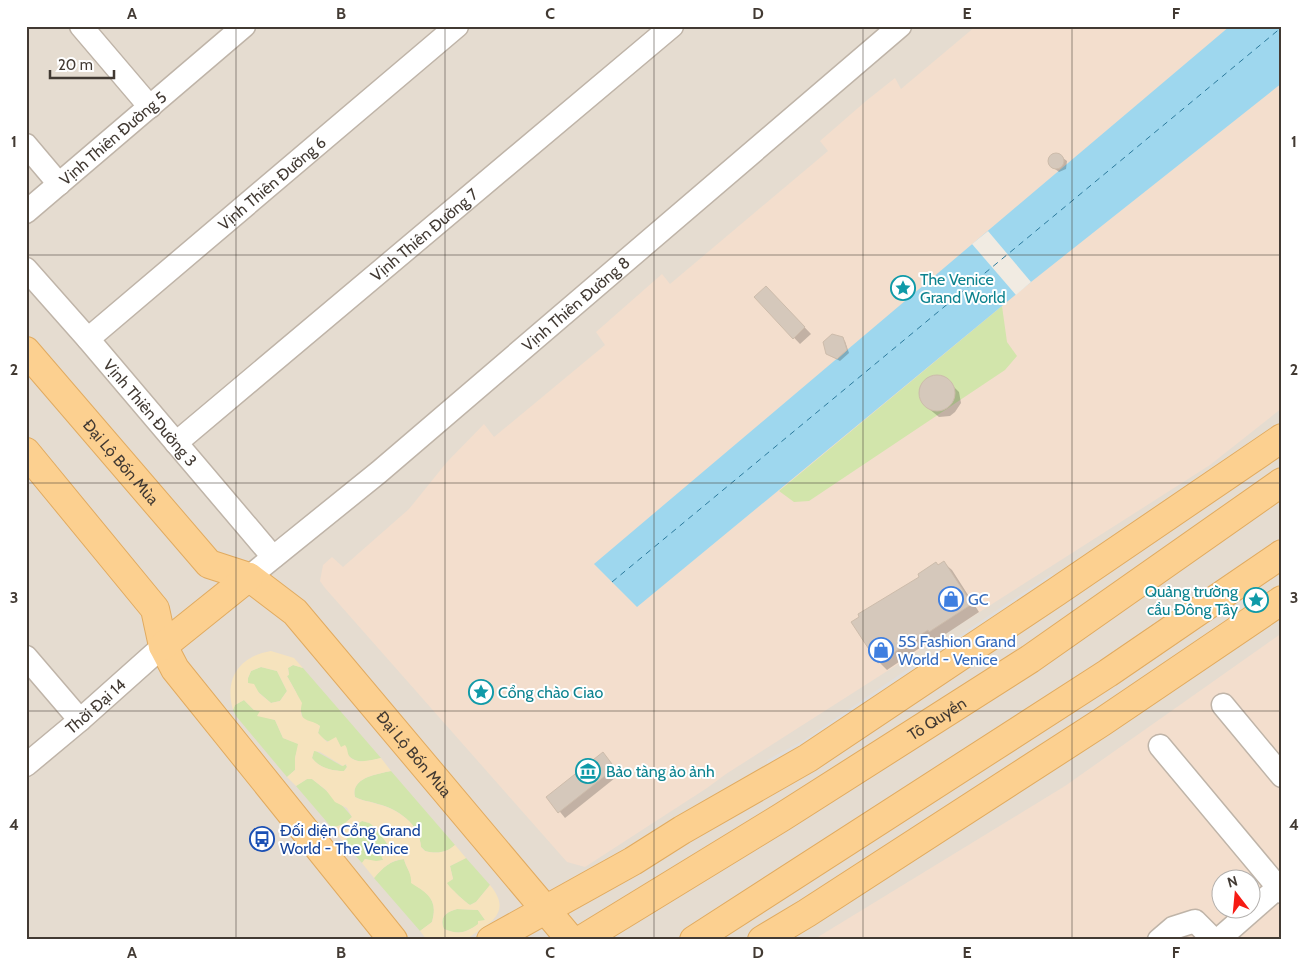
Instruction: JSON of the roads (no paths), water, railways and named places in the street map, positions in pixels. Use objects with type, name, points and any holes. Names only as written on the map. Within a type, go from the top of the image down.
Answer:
[{"type":"main road","name":"Đại Lộ Bốn Mùa","points":[[26,351],[209,564],[249,577],[295,612],[572,940]]},
{"type":"main road","points":[[491,940],[547,910],[808,758],[1282,438]]},
{"type":"main road","points":[[26,452],[155,609],[163,646],[175,669],[393,940]]},
{"type":"main road","name":"Tô Quyền","points":[[581,940],[782,817],[1030,659],[1282,482]]},
{"type":"main road","points":[[694,940],[1108,673],[1282,554]]},
{"type":"main road","points":[[163,646],[249,577]]},
{"type":"main road","points":[[762,940],[815,908],[1094,728],[1282,600]]},
{"type":"street","points":[[81,26],[150,107]]},
{"type":"street","name":"Vịnh Thiên Đường 6","points":[[88,339],[457,26]]},
{"type":"street","name":"Vịnh Thiên Đường 7","points":[[176,443],[672,26]]},
{"type":"street","name":"Vịnh Thiên Đường 8","points":[[249,577],[379,472],[900,26]]},
{"type":"street","name":"Vịnh Thiên Đường 5","points":[[26,212],[242,27]]},
{"type":"street","points":[[26,145],[59,184]]},
{"type":"street","name":"Vịnh Thiên Đường 3","points":[[26,269],[273,557]]},
{"type":"street","name":"Thời Đại 14","points":[[26,765],[163,646]]},
{"type":"street","points":[[26,657],[80,720]]},
{"type":"street","points":[[1223,705],[1282,776]]},
{"type":"street","points":[[1159,940],[1174,928],[1221,938],[1281,888],[1160,746]]},
{"type":"water","points":[[1230,26],[1282,26],[1282,83],[1031,282],[637,607],[594,564]]},
{"type":"place","name":"The Venice Grand World","points":[[903,288]]},
{"type":"place","name":"GC","points":[[951,599]]},
{"type":"place","name":"Quảng trường cầu Đông Tây","points":[[1256,600]]},
{"type":"place","name":"5S Fashion Grand World - Venice","points":[[881,650]]},
{"type":"place","name":"Cổng chào Ciao","points":[[481,692]]},
{"type":"place","name":"Bảo tàng ảo ảnh","points":[[588,771]]},
{"type":"place","name":"Đối diện Cổng Grand World - The Venice","points":[[262,839]]}]
